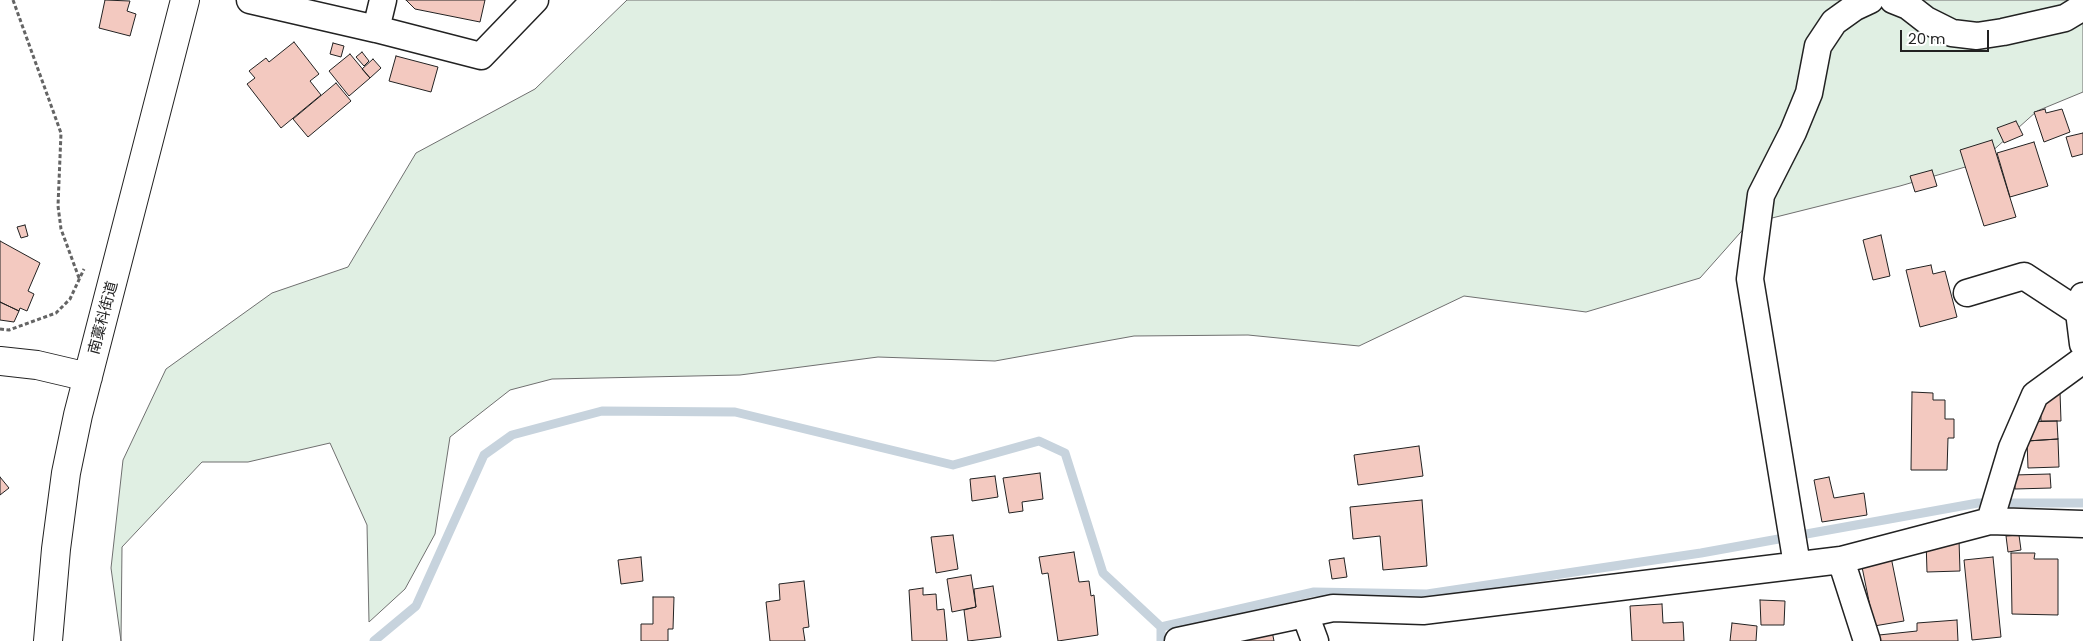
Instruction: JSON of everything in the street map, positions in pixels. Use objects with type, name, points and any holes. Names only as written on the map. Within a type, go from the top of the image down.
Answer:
[{"type":"main road","name":"南藁科街道","points":[[48,641],[56,549],[66,473],[78,415],[185,0]]},
{"type":"main road","points":[[0,361],[37,365],[88,377]]},
{"type":"street","points":[[250,0],[376,29],[481,56],[535,0]]},
{"type":"street","points":[[376,29],[383,0]]},
{"type":"street","points":[[1797,558],[1786,505],[1750,279],[1761,195],[1793,132],[1809,93],[1818,46],[1834,22],[1854,8],[1870,0]]},
{"type":"street","points":[[1893,0],[1908,6],[1926,20],[1952,33],[1977,36],[2065,18],[2083,7]]},
{"type":"street","points":[[1966,292],[2024,276],[2081,304],[2083,344]]},
{"type":"street","points":[[1990,521],[2012,448],[2035,395],[2083,360]]},
{"type":"street","points":[[1178,641],[1333,608],[1423,611],[1797,558],[1841,560],[1990,521],[2083,524]]},
{"type":"street","points":[[1841,560],[1866,641]]},
{"type":"street","points":[[1304,614],[1315,641]]},
{"type":"path","points":[[14,0],[61,133],[58,172],[59,214],[61,229],[79,279]]},
{"type":"path","points":[[0,330],[9,330],[56,313],[70,299],[85,265]]},
{"type":"green space","points":[[627,0],[2083,0],[2083,92],[2037,111],[1979,163],[1900,186],[1748,224],[1700,278],[1586,312],[1464,296],[1359,346],[1248,335],[1134,336],[995,361],[878,357],[740,375],[552,379],[510,390],[450,437],[435,534],[405,589],[369,622],[367,525],[330,443],[248,462],[202,462],[122,547],[121,641],[111,568],[123,460],[166,369],[272,293],[348,267],[416,153],[535,89]]},
{"type":"building","points":[[105,0],[130,1],[127,11],[136,14],[130,36],[99,28]]},
{"type":"building","points":[[406,0],[485,0],[480,22],[415,9]]},
{"type":"building","points":[[294,42],[319,74],[310,81],[321,95],[281,128],[247,84],[255,78],[249,71],[266,58],[269,62]]},
{"type":"building","points":[[333,43],[344,46],[341,57],[330,54]]},
{"type":"building","points":[[362,52],[369,61],[364,66],[356,57]]},
{"type":"building","points":[[350,54],[370,78],[349,96],[329,71]]},
{"type":"building","points":[[396,56],[438,67],[431,92],[389,81]]},
{"type":"building","points":[[373,59],[381,68],[370,78],[362,69]]},
{"type":"building","points":[[336,83],[351,101],[308,137],[293,119]]},
{"type":"building","points":[[2045,109],[2046,113],[2062,109],[2070,132],[2044,142],[2034,112]]},
{"type":"building","points":[[2016,121],[2023,135],[2004,143],[1997,128]]},
{"type":"building","points":[[2083,133],[2083,154],[2072,157],[2066,137]]},
{"type":"building","points":[[1992,140],[2016,217],[1984,226],[1960,150]]},
{"type":"building","points":[[2034,142],[2048,186],[2010,197],[1997,153]]},
{"type":"building","points":[[1932,170],[1937,186],[1915,192],[1910,176]]},
{"type":"building","points":[[25,225],[28,236],[21,238],[17,227]]},
{"type":"building","points":[[1881,235],[1890,276],[1873,280],[1863,240]]},
{"type":"building","points":[[0,241],[40,263],[28,291],[34,294],[27,311],[20,308],[19,311],[0,302]]},
{"type":"building","points":[[1931,265],[1933,274],[1945,271],[1957,317],[1920,327],[1906,270]]},
{"type":"building","points":[[0,302],[19,311],[14,322],[0,320]]},
{"type":"building","points":[[1912,392],[1933,393],[1933,400],[1945,400],[1945,419],[1954,419],[1954,438],[1948,438],[1947,470],[1911,470]]},
{"type":"building","points":[[2060,392],[2061,421],[2041,421],[2040,394]]},
{"type":"building","points":[[2057,421],[2058,439],[2027,441],[2026,422]]},
{"type":"building","points":[[2058,439],[2059,467],[2028,468],[2027,441]]},
{"type":"building","points":[[1419,446],[1423,476],[1358,485],[1354,455]]},
{"type":"building","points":[[1040,473],[1043,499],[1022,502],[1023,511],[1009,513],[1003,478]]},
{"type":"building","points":[[2050,474],[2051,488],[2015,489],[2014,475]]},
{"type":"building","points":[[995,476],[998,497],[972,501],[970,479]]},
{"type":"building","points":[[0,477],[9,488],[0,495]]},
{"type":"building","points":[[1829,477],[1834,498],[1864,493],[1867,515],[1822,522],[1814,480]]},
{"type":"building","points":[[1422,500],[1427,566],[1383,570],[1380,536],[1353,539],[1350,507]]},
{"type":"building","points":[[953,535],[958,569],[936,573],[931,537]]},
{"type":"building","points":[[2019,535],[2021,550],[2008,552],[2006,536]]},
{"type":"building","points":[[1926,540],[1959,540],[1960,571],[1927,572]]},
{"type":"building","points":[[1074,552],[1079,582],[1089,581],[1091,596],[1094,595],[1098,635],[1058,641],[1048,573],[1042,574],[1039,557]]},
{"type":"building","points":[[2011,553],[2035,553],[2034,559],[2058,559],[2058,615],[2012,614]]},
{"type":"building","points":[[641,557],[643,581],[621,584],[618,560]]},
{"type":"building","points":[[1891,557],[1904,621],[1874,626],[1861,562]]},
{"type":"building","points":[[1993,557],[2001,637],[1972,640],[1964,560]]},
{"type":"building","points":[[1344,558],[1347,577],[1332,579],[1329,560]]},
{"type":"building","points":[[971,575],[976,607],[952,612],[947,579]]},
{"type":"building","points":[[804,581],[809,627],[803,628],[805,641],[770,641],[766,602],[780,600],[779,584]]},
{"type":"building","points":[[993,586],[1001,637],[968,641],[964,610],[976,607],[974,589]]},
{"type":"building","points":[[923,588],[923,595],[936,594],[937,610],[944,609],[947,641],[912,641],[909,590]]},
{"type":"building","points":[[653,597],[674,597],[673,629],[668,629],[668,641],[641,641],[641,624],[653,624]]},
{"type":"building","points":[[1760,600],[1785,601],[1784,625],[1761,625]]},
{"type":"building","points":[[1662,604],[1663,623],[1683,622],[1684,641],[1632,641],[1630,606]]},
{"type":"building","points":[[1957,620],[1958,641],[1879,641],[1879,635],[1917,631],[1917,623]]},
{"type":"building","points":[[1732,623],[1757,626],[1756,641],[1730,641]]},
{"type":"building","points":[[1271,626],[1274,641],[1234,641]]},
{"type":"waterway","points":[[374,641],[416,606],[484,455],[512,435],[602,411],[735,412],[953,465],[1039,441],[1065,453],[1103,573],[1161,627],[1161,641]]},
{"type":"waterway","points":[[1161,627],[1314,592],[1427,594],[1701,553],[1978,503],[2083,503]]}]
